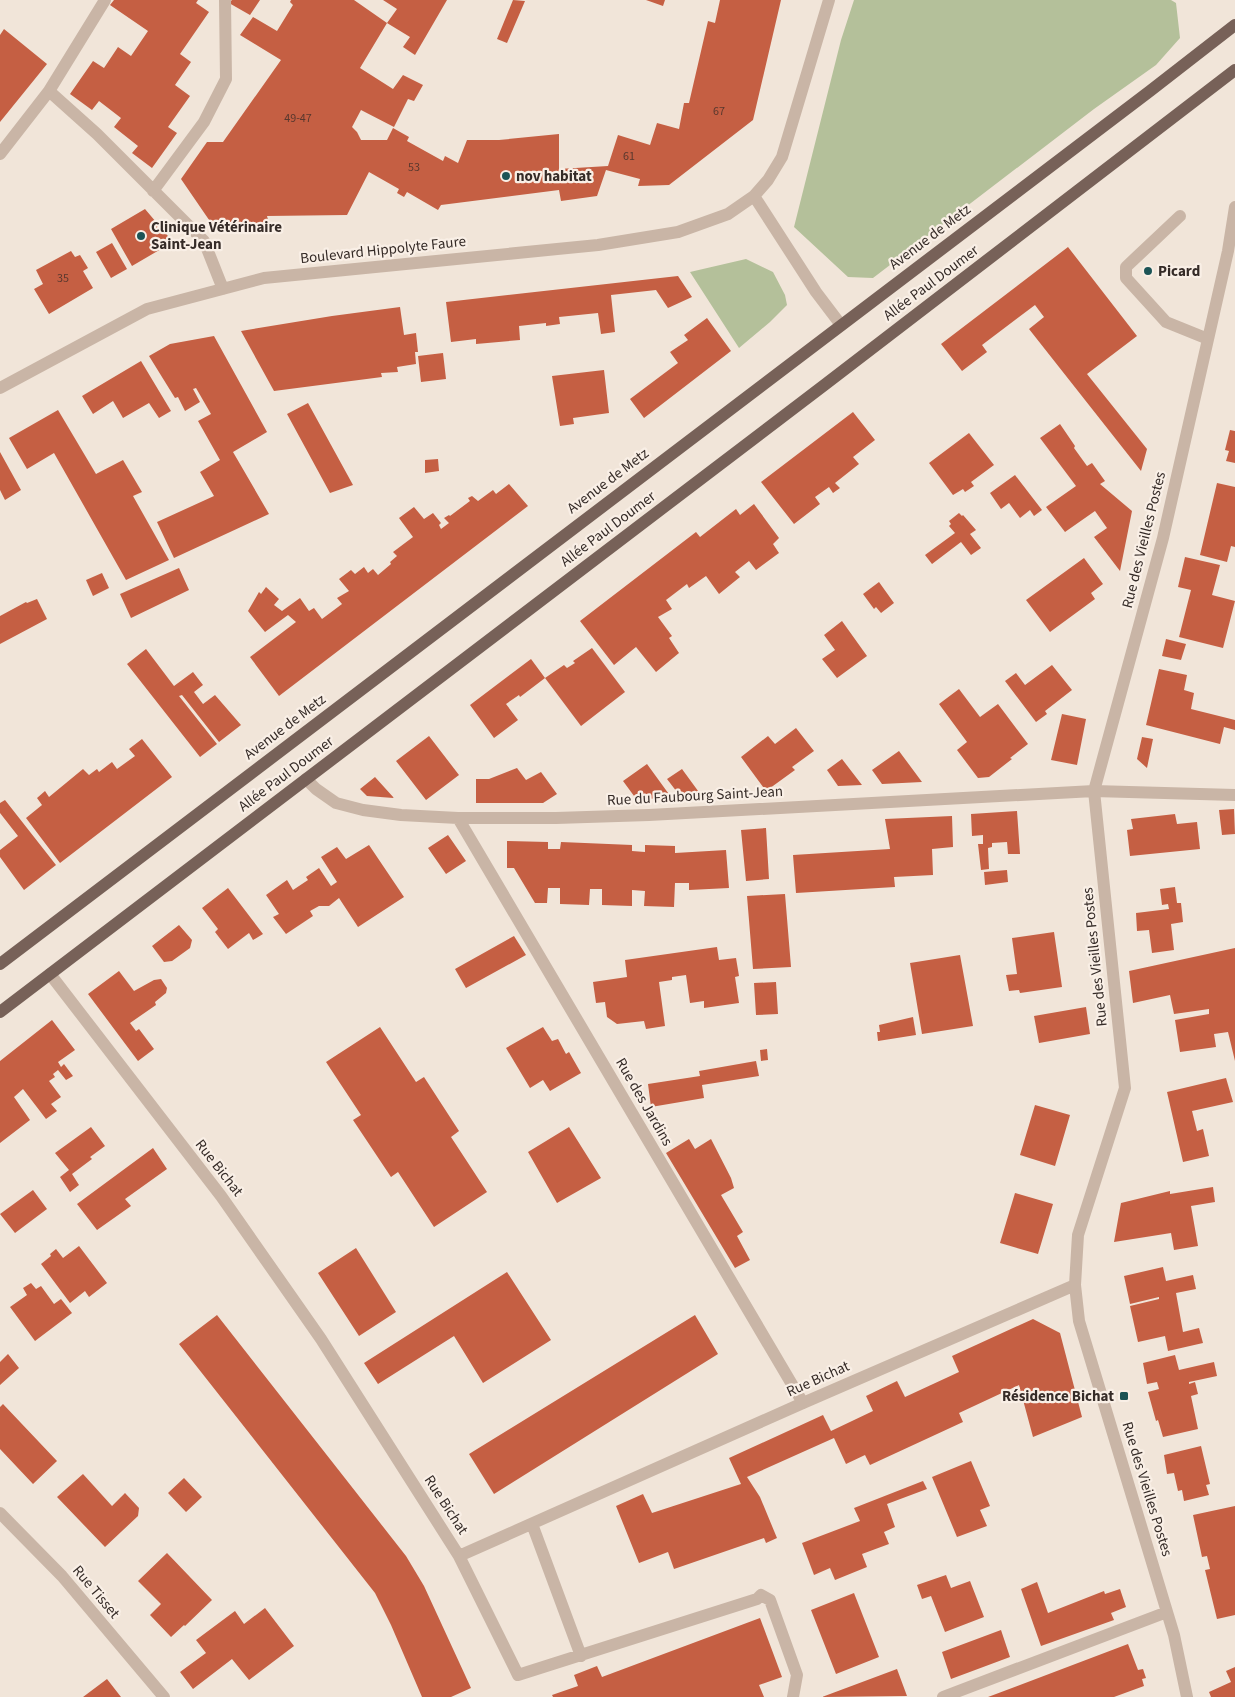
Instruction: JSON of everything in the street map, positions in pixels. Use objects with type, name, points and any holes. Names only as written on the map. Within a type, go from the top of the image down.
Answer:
[{"type":"main road","name":"Avenue de Metz","points":[[0,964],[1235,25]]},
{"type":"main road","name":"Allée Paul Doumer","points":[[0,1012],[843,371],[1235,70]]},
{"type":"street","points":[[0,154],[49,91],[105,0]]},
{"type":"street","points":[[153,191],[204,122],[226,80],[224,0]]},
{"type":"street","name":"Boulevard Hippolyte Faure","points":[[1,387],[147,309],[264,278],[598,245],[678,232],[728,214],[754,196],[768,180],[782,157],[828,0]]},
{"type":"street","points":[[49,91],[97,134],[204,241],[223,289]]},
{"type":"street","points":[[754,196],[816,292],[841,325]]},
{"type":"street","name":"Rue des Vieilles Postes","points":[[1187,1697],[1174,1635],[1080,1321],[1075,1285],[1078,1235],[1125,1088],[1094,791],[1162,538],[1208,339],[1232,253],[1235,207]]},
{"type":"street","points":[[1180,216],[1126,267],[1126,278],[1166,322],[1208,339]]},
{"type":"street","name":"Rue du Faubourg Saint-Jean","points":[[306,779],[316,789],[336,802],[363,810],[401,815],[458,818],[556,818],[648,815],[1094,791],[1235,795]]},
{"type":"street","name":"Rue des Jardins","points":[[458,818],[803,1403]]},
{"type":"street","name":"Rue Bichat","points":[[50,974],[221,1196],[320,1339],[459,1556],[803,1403],[1075,1285]]},
{"type":"street","name":"Rue Tisset","points":[[0,1512],[62,1576],[164,1697]]},
{"type":"street","points":[[532,1524],[581,1656]]},
{"type":"street","points":[[459,1556],[518,1676],[757,1599],[761,1595],[770,1600],[797,1676],[794,1697]]},
{"type":"street","points":[[943,1697],[1167,1612]]},
{"type":"green space","points":[[854,0],[1171,0],[1176,3],[1180,38],[1156,65],[1094,109],[873,278],[848,277],[794,227],[841,40]]},
{"type":"green space","points":[[746,259],[773,272],[785,295],[787,305],[739,348],[690,272]]},
{"type":"building","points":[[114,0],[198,0],[196,3],[209,12],[180,54],[191,62],[175,85],[190,96],[168,127],[177,133],[152,168],[132,153],[138,146],[114,127],[121,118],[99,101],[92,110],[70,94],[93,61],[104,68],[118,47],[131,56],[148,31],[110,5]]},
{"type":"building","points":[[232,0],[260,0],[250,15],[229,3]]},
{"type":"building","points":[[291,0],[354,0],[387,23],[360,68],[393,89],[403,75],[423,85],[414,101],[408,99],[394,127],[361,110],[352,127],[361,140],[387,140],[393,128],[409,137],[407,141],[443,161],[445,156],[458,163],[467,140],[499,140],[559,134],[559,169],[608,166],[618,135],[650,145],[657,123],[679,129],[684,103],[689,103],[708,21],[715,23],[720,0],[781,0],[753,120],[669,185],[638,186],[640,179],[606,170],[597,196],[561,201],[559,190],[441,205],[438,210],[407,192],[404,197],[397,193],[399,189],[369,172],[347,215],[267,216],[269,224],[218,233],[181,179],[207,142],[223,142],[281,60],[240,35],[253,17],[277,31],[293,5],[290,2]]},
{"type":"building","points":[[383,0],[447,0],[415,55],[403,47],[410,37],[387,23],[397,9]]},
{"type":"building","points":[[513,0],[525,1],[507,43],[497,39]]},
{"type":"building","points":[[646,0],[665,0],[663,6]]},
{"type":"building","points":[[4,29],[47,64],[0,122],[0,35]]},
{"type":"building","name":"Clinique Vétérinaire Saint-Jean","points":[[145,209],[173,242],[132,266],[111,229]]},
{"type":"building","points":[[112,243],[127,269],[111,278],[96,252]]},
{"type":"building","points":[[1068,247],[1137,336],[1087,374],[1147,449],[1141,471],[1029,329],[1044,317],[1035,305],[982,345],[987,352],[962,371],[941,344]]},
{"type":"building","points":[[71,251],[75,257],[80,255],[88,268],[83,271],[93,288],[49,314],[34,289],[43,284],[36,270]]},
{"type":"building","points":[[678,276],[692,297],[668,308],[656,290],[611,295],[615,332],[601,334],[598,313],[559,317],[560,324],[546,326],[546,323],[519,326],[520,340],[476,344],[476,339],[451,342],[446,302]]},
{"type":"building","points":[[400,307],[404,335],[416,333],[418,352],[415,352],[416,364],[397,367],[398,372],[381,373],[382,377],[274,391],[241,331],[332,316]]},
{"type":"building","points":[[707,318],[731,351],[644,418],[630,399],[678,363],[670,352],[688,340],[684,335]]},
{"type":"building","points":[[214,336],[267,432],[233,452],[269,514],[174,558],[157,522],[214,496],[200,472],[220,460],[198,421],[211,414],[196,388],[193,389],[200,402],[185,411],[178,397],[175,398],[149,356],[170,344]]},
{"type":"building","points":[[443,353],[446,379],[421,382],[418,356]]},
{"type":"building","points":[[141,361],[171,411],[159,418],[149,403],[123,418],[113,401],[93,414],[82,396]]},
{"type":"building","points":[[604,370],[609,413],[573,418],[574,424],[560,426],[552,376]]},
{"type":"building","points":[[308,403],[353,485],[330,493],[287,414]]},
{"type":"building","points":[[58,410],[96,474],[123,460],[142,492],[133,496],[169,560],[126,580],[54,453],[27,469],[9,438]]},
{"type":"building","points":[[853,412],[875,440],[853,457],[859,464],[835,483],[840,488],[833,493],[829,487],[815,497],[820,504],[794,524],[761,482]]},
{"type":"building","points":[[1060,424],[1087,466],[1092,463],[1105,481],[1100,484],[1132,511],[1120,571],[1094,537],[1107,528],[1095,511],[1065,532],[1046,507],[1076,486],[1040,438]]},
{"type":"building","points":[[1230,430],[1235,431],[1235,463],[1226,461],[1229,451],[1225,450]]},
{"type":"building","points":[[969,433],[994,465],[971,482],[974,486],[965,492],[963,489],[953,495],[929,463]]},
{"type":"building","points":[[0,452],[21,490],[5,500],[0,490]]},
{"type":"building","points":[[438,459],[439,471],[425,473],[425,460]]},
{"type":"building","points":[[1015,475],[1042,510],[1034,516],[1030,510],[1020,518],[1009,503],[1001,509],[990,493]]},
{"type":"building","points":[[1217,483],[1235,487],[1235,547],[1231,546],[1227,562],[1200,555]]},
{"type":"building","points":[[509,484],[528,506],[279,696],[250,657],[296,622],[288,615],[265,632],[248,611],[259,592],[261,594],[266,587],[279,599],[274,605],[282,611],[300,598],[309,611],[314,608],[322,619],[342,604],[337,598],[349,591],[339,579],[351,570],[355,574],[364,567],[368,573],[373,569],[378,575],[391,564],[390,562],[397,556],[393,552],[413,537],[399,518],[414,507],[424,519],[433,513],[441,523],[439,525],[441,529],[449,523],[444,518],[450,516],[470,501],[468,498],[472,496],[478,501],[493,490],[496,494]]},
{"type":"building","points":[[754,504],[779,538],[773,544],[779,553],[756,570],[749,561],[735,572],[740,577],[719,594],[706,576],[689,588],[687,584],[666,600],[672,609],[658,617],[672,636],[669,638],[679,653],[656,672],[636,647],[614,665],[580,621],[696,532],[700,537],[736,509],[740,515]]},
{"type":"building","points":[[959,513],[976,530],[970,534],[981,548],[971,555],[961,542],[932,564],[925,555],[955,533],[949,526],[951,524],[949,521]]},
{"type":"building","points":[[1185,557],[1220,565],[1212,595],[1235,601],[1223,648],[1179,637],[1191,590],[1178,587]]},
{"type":"building","points":[[1084,558],[1103,584],[1091,593],[1095,599],[1050,632],[1026,600]]},
{"type":"building","points":[[179,568],[189,590],[131,618],[120,594]]},
{"type":"building","points":[[102,573],[109,588],[93,596],[86,580]]},
{"type":"building","points":[[879,582],[894,603],[881,613],[876,607],[874,609],[863,594]]},
{"type":"building","points":[[37,599],[47,619],[0,644],[0,616],[26,602]]},
{"type":"building","points":[[842,621],[867,656],[837,678],[822,659],[835,650],[824,635]]},
{"type":"building","points":[[1166,639],[1186,644],[1181,660],[1162,656]]},
{"type":"building","points":[[592,648],[625,692],[581,726],[545,678],[564,665],[567,668],[575,663],[573,661]]},
{"type":"building","points":[[146,649],[174,686],[193,672],[203,685],[194,692],[203,704],[215,695],[241,725],[219,742],[182,695],[179,696],[217,744],[200,757],[127,664]]},
{"type":"building","points":[[531,659],[545,678],[520,697],[519,695],[506,704],[518,720],[494,738],[470,705]]},
{"type":"building","points":[[1052,665],[1072,690],[1045,711],[1047,714],[1036,722],[1005,681],[1016,673],[1025,685]]},
{"type":"building","points":[[1159,669],[1187,675],[1184,690],[1194,693],[1191,709],[1235,720],[1235,730],[1224,727],[1220,744],[1146,725]]},
{"type":"building","points":[[959,689],[980,717],[998,704],[1028,744],[989,777],[978,778],[957,750],[967,742],[939,704]]},
{"type":"building","points":[[1062,714],[1086,719],[1077,765],[1051,760]]},
{"type":"building","points":[[796,728],[814,751],[792,767],[795,770],[766,791],[741,757],[768,736],[775,744]]},
{"type":"building","points":[[429,736],[459,775],[426,800],[396,761]]},
{"type":"building","points":[[1142,737],[1153,739],[1147,768],[1137,759]]},
{"type":"building","points":[[142,739],[172,777],[60,863],[26,818],[42,805],[37,798],[45,791],[49,797],[83,769],[89,775],[97,769],[99,772],[112,762],[117,769],[135,756],[129,749]]},
{"type":"building","points":[[899,751],[922,782],[882,784],[872,770]]},
{"type":"building","points":[[842,759],[862,785],[838,786],[827,770]]},
{"type":"building","points":[[647,764],[671,797],[637,800],[623,781]]},
{"type":"building","points":[[517,768],[526,780],[541,772],[557,794],[543,803],[476,803],[476,779],[489,779]]},
{"type":"building","points":[[682,769],[701,795],[680,796],[667,779]]},
{"type":"building","points":[[375,777],[394,798],[367,796],[360,789]]},
{"type":"building","points":[[5,800],[56,865],[24,890],[0,857],[0,850],[18,836],[0,813],[0,803]]},
{"type":"building","points":[[1234,809],[1235,834],[1222,835],[1219,810]]},
{"type":"building","points":[[1017,811],[1020,854],[1008,854],[1007,842],[992,843],[992,847],[988,848],[989,869],[981,870],[978,844],[983,844],[983,835],[972,836],[971,814]]},
{"type":"building","points":[[1175,814],[1177,824],[1197,822],[1200,849],[1130,856],[1127,830],[1133,829],[1131,819]]},
{"type":"building","points":[[952,816],[953,847],[932,849],[933,875],[894,877],[895,887],[796,893],[793,855],[890,849],[885,819]]},
{"type":"building","points":[[766,828],[769,879],[746,881],[741,830]]},
{"type":"building","points":[[448,835],[466,861],[446,874],[428,848]]},
{"type":"building","points":[[507,841],[548,842],[548,849],[560,849],[561,842],[632,845],[632,851],[645,852],[645,845],[675,846],[675,853],[726,850],[729,888],[689,890],[689,883],[675,883],[674,907],[644,906],[645,891],[632,890],[632,906],[602,905],[602,889],[590,889],[589,905],[560,904],[560,888],[548,888],[547,903],[535,903],[514,868],[507,868]]},
{"type":"building","points":[[369,845],[404,897],[358,927],[339,898],[329,906],[319,906],[310,911],[313,916],[286,934],[273,917],[279,914],[266,895],[287,880],[293,890],[308,880],[306,877],[319,868],[331,886],[337,882],[321,857],[337,847],[346,859]]},
{"type":"building","points":[[1007,870],[1008,882],[985,885],[984,872]]},
{"type":"building","points":[[1175,887],[1177,903],[1181,903],[1183,922],[1171,924],[1174,950],[1152,953],[1149,930],[1137,931],[1136,913],[1169,909],[1168,904],[1162,905],[1160,889]]},
{"type":"building","points":[[228,888],[263,934],[253,940],[249,933],[228,949],[215,932],[218,929],[202,908]]},
{"type":"building","points":[[785,894],[791,967],[753,969],[747,896]]},
{"type":"building","points":[[179,925],[192,940],[190,948],[172,961],[164,962],[152,946]]},
{"type":"building","points":[[1054,932],[1062,987],[1020,993],[1019,990],[1009,991],[1006,975],[1017,974],[1012,938]]},
{"type":"building","points":[[514,936],[526,955],[466,988],[455,969]]},
{"type":"building","points":[[717,947],[719,960],[736,958],[739,976],[735,977],[739,1003],[704,1008],[704,1001],[690,1003],[686,975],[672,977],[672,980],[659,982],[665,1026],[646,1029],[644,1021],[617,1024],[607,1017],[605,1002],[596,1003],[593,982],[627,977],[625,960]]},
{"type":"building","points":[[1235,948],[1235,1061],[1228,1032],[1214,1034],[1216,1047],[1180,1052],[1175,1020],[1209,1014],[1209,1009],[1174,1014],[1170,995],[1133,1003],[1129,971]]},
{"type":"building","points":[[960,955],[973,1026],[922,1034],[910,963]]},
{"type":"building","points":[[119,971],[134,991],[154,980],[161,979],[167,988],[166,993],[155,1002],[156,1005],[130,1023],[136,1031],[139,1029],[154,1049],[138,1061],[88,994]]},
{"type":"building","points":[[776,982],[778,1014],[756,1015],[754,983]]},
{"type":"building","points":[[1086,1007],[1090,1034],[1039,1043],[1034,1016]]},
{"type":"building","points":[[913,1017],[916,1035],[878,1041],[877,1032],[880,1032],[879,1025]]},
{"type":"building","points":[[52,1020],[75,1050],[58,1062],[61,1067],[64,1064],[73,1076],[66,1080],[58,1070],[53,1074],[55,1077],[49,1081],[61,1097],[51,1104],[57,1111],[46,1119],[23,1089],[14,1097],[30,1120],[0,1143],[0,1061]]},
{"type":"building","points":[[380,1027],[416,1082],[424,1077],[459,1131],[451,1137],[487,1192],[434,1227],[398,1172],[391,1177],[353,1120],[361,1115],[326,1062]]},
{"type":"building","points":[[543,1027],[552,1041],[558,1039],[566,1054],[569,1052],[581,1073],[550,1091],[543,1080],[530,1088],[506,1048]]},
{"type":"building","points":[[767,1049],[768,1060],[761,1061],[760,1050]]},
{"type":"building","points":[[756,1061],[759,1076],[702,1085],[704,1098],[651,1107],[648,1084],[700,1076],[699,1071]]},
{"type":"building","points":[[1226,1078],[1233,1102],[1192,1111],[1197,1131],[1203,1129],[1209,1156],[1183,1162],[1167,1092]]},
{"type":"building","points":[[1035,1105],[1070,1115],[1055,1166],[1020,1155]]},
{"type":"building","points":[[91,1127],[105,1146],[90,1157],[92,1159],[72,1174],[79,1185],[70,1192],[60,1177],[69,1170],[55,1153]]},
{"type":"building","points":[[569,1127],[601,1178],[557,1203],[528,1152]]},
{"type":"building","points":[[689,1139],[695,1149],[711,1139],[731,1178],[734,1188],[721,1195],[743,1232],[737,1236],[750,1260],[735,1268],[666,1153]]},
{"type":"building","points":[[153,1148],[167,1169],[125,1199],[131,1206],[97,1230],[77,1204]]},
{"type":"building","points":[[1213,1187],[1215,1202],[1191,1206],[1198,1246],[1174,1250],[1171,1233],[1114,1242],[1121,1203],[1170,1191],[1170,1194]]},
{"type":"building","points":[[33,1190],[47,1209],[15,1233],[0,1214]]},
{"type":"building","points":[[1015,1193],[1053,1204],[1038,1254],[1000,1243]]},
{"type":"building","points":[[79,1246],[107,1283],[89,1297],[85,1291],[70,1303],[41,1264],[56,1249],[63,1258]]},
{"type":"building","points":[[356,1248],[396,1312],[359,1336],[318,1273]]},
{"type":"building","points":[[1163,1267],[1166,1281],[1193,1275],[1196,1289],[1176,1293],[1183,1332],[1199,1328],[1203,1343],[1168,1351],[1165,1336],[1138,1342],[1130,1306],[1159,1299],[1159,1297],[1130,1304],[1124,1276]]},
{"type":"building","points":[[507,1272],[551,1340],[483,1383],[454,1336],[378,1384],[364,1363]]},
{"type":"building","points":[[31,1283],[36,1289],[41,1286],[54,1304],[61,1299],[72,1313],[35,1341],[10,1307],[27,1295],[23,1288]]},
{"type":"building","points":[[217,1315],[406,1556],[424,1586],[471,1688],[451,1697],[422,1697],[375,1593],[179,1344]]},
{"type":"building","points":[[695,1315],[718,1354],[494,1494],[469,1454]]},
{"type":"building","points":[[1033,1319],[1060,1333],[1082,1417],[1033,1437],[1019,1385],[959,1413],[963,1422],[870,1465],[865,1455],[846,1464],[834,1438],[747,1477],[760,1497],[777,1538],[766,1543],[764,1538],[674,1569],[668,1552],[639,1563],[616,1506],[643,1494],[652,1513],[741,1484],[729,1458],[823,1415],[831,1431],[873,1411],[866,1396],[897,1381],[905,1397],[959,1372],[952,1356]]},
{"type":"building","points":[[8,1354],[19,1368],[0,1385],[0,1362]]},
{"type":"building","points":[[1175,1355],[1179,1370],[1214,1362],[1217,1376],[1189,1382],[1189,1384],[1195,1382],[1198,1394],[1191,1396],[1198,1429],[1163,1437],[1158,1420],[1156,1421],[1148,1392],[1159,1389],[1157,1382],[1147,1384],[1143,1363]]},
{"type":"building","points":[[3,1404],[57,1461],[33,1484],[0,1449],[0,1407]]},
{"type":"building","points":[[1201,1446],[1210,1484],[1206,1485],[1209,1495],[1184,1501],[1182,1490],[1178,1491],[1174,1473],[1167,1474],[1164,1455]]},
{"type":"building","points":[[971,1461],[990,1506],[980,1510],[987,1526],[957,1537],[932,1477]]},
{"type":"building","points":[[83,1474],[112,1506],[125,1493],[139,1508],[138,1516],[105,1547],[57,1497]]},
{"type":"building","points":[[184,1478],[202,1497],[186,1512],[168,1493]]},
{"type":"building","points":[[923,1481],[927,1489],[887,1504],[895,1527],[884,1532],[889,1544],[862,1554],[867,1567],[835,1580],[830,1568],[814,1575],[802,1543],[860,1521],[854,1508]]},
{"type":"building","points":[[1235,1506],[1235,1615],[1217,1619],[1205,1570],[1210,1569],[1207,1556],[1202,1557],[1193,1515]]},
{"type":"building","points":[[167,1553],[212,1600],[171,1637],[150,1615],[161,1604],[138,1581]]},
{"type":"building","points":[[946,1575],[951,1588],[970,1581],[984,1617],[945,1632],[931,1596],[922,1599],[917,1585]]},
{"type":"building","points":[[1037,1582],[1048,1613],[1104,1591],[1105,1594],[1120,1589],[1126,1607],[1111,1613],[1114,1620],[1041,1646],[1021,1589]]},
{"type":"building","points":[[854,1593],[879,1657],[836,1674],[811,1610]]},
{"type":"building","points":[[265,1608],[294,1646],[249,1680],[232,1659],[193,1689],[180,1672],[206,1653],[196,1640],[235,1611],[244,1624]]},
{"type":"building","points":[[760,1618],[782,1677],[759,1685],[764,1697],[553,1697],[552,1695],[578,1686],[574,1675],[597,1666],[602,1677]]},
{"type":"building","points":[[1001,1630],[1010,1657],[951,1679],[942,1652]]},
{"type":"building","points":[[1128,1644],[1138,1670],[1143,1669],[1146,1678],[1142,1679],[1144,1686],[1114,1697],[988,1697]]},
{"type":"building","points":[[1235,1667],[1235,1697],[1211,1697],[1209,1692],[1231,1682],[1226,1671]]},
{"type":"building","points":[[897,1669],[907,1696],[822,1697]]},
{"type":"building","points":[[107,1679],[121,1697],[83,1697]]},
{"type":"place","name":"nov habitat","points":[[506,176]]},
{"type":"place","name":"Clinique Vétérinaire Saint-Jean","points":[[141,236]]},
{"type":"place","name":"Picard","points":[[1148,271]]},
{"type":"place","name":"Résidence Bichat","points":[[1124,1396]]}]
